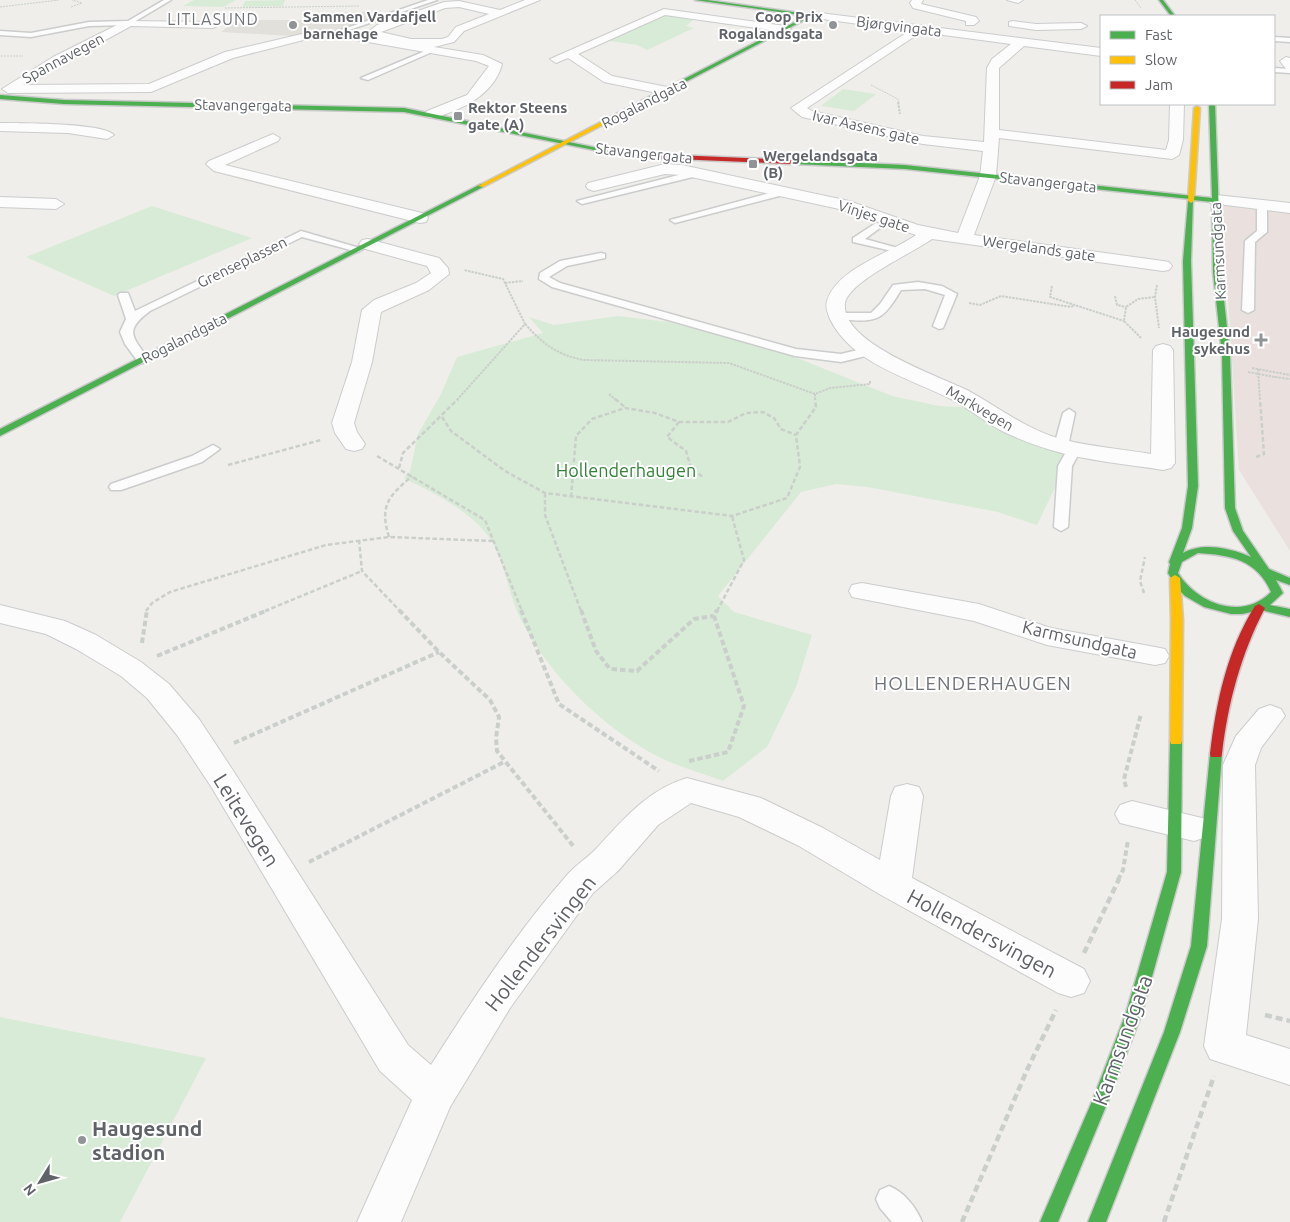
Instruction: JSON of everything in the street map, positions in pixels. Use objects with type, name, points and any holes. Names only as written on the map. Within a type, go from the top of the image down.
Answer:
[{"type":"main road","name":"Bjørgvingata","points":[[697,0],[812,15]]},
{"type":"main road","points":[[1151,0],[1162,15]]},
{"type":"main road","points":[[1161,0],[1173,15]]},
{"type":"main road","name":"Rogalandgata","points":[[0,433],[668,91],[812,15]]},
{"type":"main road","name":"Stavangergata","points":[[3,94],[64,102],[372,108],[432,114],[568,142],[652,156],[858,164],[1216,200]]},
{"type":"main road","name":"Karmsundgata","points":[[1049,1222],[1102,1099],[1134,1013],[1174,872],[1177,620],[1172,570],[1187,528],[1193,486],[1187,261],[1197,105]]},
{"type":"main road","name":"Karmsundgata","points":[[1212,105],[1217,272],[1226,355],[1230,508],[1238,531],[1275,582],[1277,593],[1272,602],[1260,608]]},
{"type":"main road","points":[[1174,562],[1183,554],[1196,550],[1232,553],[1290,582]]},
{"type":"main road","points":[[1174,578],[1184,590],[1200,600],[1220,607],[1241,610],[1260,608],[1290,613]]},
{"type":"main road","points":[[1097,1222],[1172,1032],[1199,946],[1220,715],[1243,639],[1260,608]]},
{"type":"street","points":[[500,13],[466,5],[444,5],[377,29],[373,33],[381,37],[416,42],[442,42],[453,38],[460,29],[536,0]]},
{"type":"street","points":[[918,0],[915,3],[922,8],[978,21],[956,33]]},
{"type":"street","points":[[1012,0],[1018,0]]},
{"type":"street","name":"Rogalandgata","points":[[812,15],[827,8]]},
{"type":"street","points":[[556,59],[664,12],[785,30]]},
{"type":"street","name":"Bjørgvingata","points":[[812,15],[1100,52]]},
{"type":"street","name":"Spannavegen","points":[[3,94],[57,60],[129,23],[213,25]]},
{"type":"street","points":[[1004,23],[1036,27],[1081,26]]},
{"type":"street","name":"Ivar Aasens gate","points":[[919,29],[798,108],[807,114],[944,144],[992,140]]},
{"type":"street","points":[[3,94],[143,89],[159,85],[217,59],[311,34],[336,34],[479,58],[492,62],[496,67],[472,98],[432,114]]},
{"type":"street","name":"Wergelands gate","points":[[1021,42],[996,62],[993,68],[992,140],[988,176],[964,238],[1163,266]]},
{"type":"street","points":[[224,44],[259,47]]},
{"type":"street","points":[[570,54],[608,79],[668,91]]},
{"type":"street","points":[[159,85],[188,87]]},
{"type":"street","points":[[992,140],[1097,140],[1172,155],[1176,140],[1177,105]]},
{"type":"street","points":[[0,127],[68,129],[107,135]]},
{"type":"street","points":[[272,138],[214,164],[219,168],[420,218]]},
{"type":"street","name":"Vinjes gate","points":[[594,186],[665,169],[698,173],[849,206],[929,233],[964,238]]},
{"type":"street","name":"Stavangergata","points":[[1216,200],[1290,208]]},
{"type":"street","points":[[0,202],[56,204]]},
{"type":"street","points":[[838,316],[836,303],[847,283],[901,252],[929,233]]},
{"type":"street","points":[[350,439],[343,423],[346,408],[362,362],[372,310],[378,305],[429,284],[440,274],[439,268],[424,258],[363,247]]},
{"type":"street","name":"Markvegen","points":[[838,316],[846,332],[870,351],[911,374],[959,395],[1009,426],[1028,435],[1068,447],[1162,463],[1155,345]]},
{"type":"street","name":"Karmsundgata","points":[[862,591],[979,613],[1047,636],[1155,656]]},
{"type":"street","name":"Leitevegen","points":[[0,614],[56,628],[86,642],[131,669],[158,691],[188,727],[207,756],[394,1058],[435,1095]]},
{"type":"street","points":[[1270,716],[1247,744],[1239,765],[1240,919],[1231,1004],[1224,1046],[1290,1067]]},
{"type":"street","name":"Hollendersvingen","points":[[379,1222],[435,1095],[496,996],[581,883],[606,861],[646,816],[678,773],[811,837],[893,885],[1071,980]]},
{"type":"street","name":"Hollendersvingen","points":[[893,885],[907,796]]},
{"type":"street","points":[[1132,814],[1210,832]]},
{"type":"lane","name":"Spannavegen","points":[[129,23],[168,0]]},
{"type":"lane","points":[[336,34],[434,0]]},
{"type":"lane","points":[[0,33],[25,35],[89,24],[129,23]]},
{"type":"lane","points":[[1275,39],[1290,40]]},
{"type":"lane","points":[[365,78],[430,51]]},
{"type":"lane","points":[[1275,70],[1289,66]]},
{"type":"lane","name":"Vinjes gate","points":[[582,201],[698,173]]},
{"type":"lane","name":"Vinjes gate","points":[[675,220],[784,192]]},
{"type":"lane","points":[[1248,310],[1250,241],[1262,232],[1262,205]]},
{"type":"lane","points":[[879,225],[857,240],[901,252]]},
{"type":"lane","name":"Grenseplassen","points":[[132,319],[146,309],[301,234],[363,247]]},
{"type":"lane","points":[[601,256],[564,263],[544,275],[544,279],[556,285],[795,352],[841,358],[870,351]]},
{"type":"lane","points":[[838,316],[869,318],[880,314],[897,287],[910,285],[944,290],[951,294],[939,326]]},
{"type":"lane","points":[[124,295],[132,319],[125,329],[126,340],[143,360]]},
{"type":"lane","points":[[1061,527],[1069,414]]},
{"type":"lane","points":[[116,487],[197,459],[212,449]]},
{"type":"lane","points":[[889,1199],[909,1222]]},
{"type":"path","points":[[0,7],[59,0]]},
{"type":"path","points":[[240,8],[359,6]]},
{"type":"path","points":[[0,57],[24,56]]},
{"type":"path","points":[[848,75],[898,99],[900,125],[896,134]]},
{"type":"path","points":[[439,268],[473,271],[503,279],[525,324],[548,349],[562,357],[584,360],[729,363],[815,394],[830,388],[870,384],[873,360],[870,351]]},
{"type":"path","points":[[1052,286],[1050,297],[1124,321],[1140,338],[1155,345]]},
{"type":"path","points":[[975,304],[980,305],[1001,296],[1071,307],[1075,305]]},
{"type":"path","points":[[1115,296],[1117,305],[1126,307]]},
{"type":"path","points":[[1124,321],[1126,307],[1138,298],[1155,297]]},
{"type":"path","points":[[399,468],[403,453],[442,417],[525,324]]},
{"type":"path","points":[[1252,460],[1264,454],[1258,369],[1290,374]]},
{"type":"path","points":[[1248,372],[1290,379]]},
{"type":"path","points":[[610,394],[625,408]]},
{"type":"path","points":[[442,417],[451,431],[504,471],[545,493],[732,516],[787,498],[800,467],[796,435],[816,406],[815,394]]},
{"type":"path","points":[[571,497],[576,436],[592,419],[625,408],[655,413],[679,422],[728,422],[746,413],[763,412],[774,418],[781,429],[796,435]]},
{"type":"path","points":[[679,422],[667,437],[686,451],[690,468],[703,477]]},
{"type":"path","points":[[225,466],[350,439],[484,520],[559,704],[656,769],[678,773],[728,752],[744,706],[714,616],[744,560],[732,516]]},
{"type":"path","points":[[389,537],[382,519],[384,506],[395,492],[412,476]]},
{"type":"path","points":[[545,493],[546,515],[552,533],[596,651],[610,669],[637,671],[694,619],[714,616]]},
{"type":"path","points":[[131,669],[143,642],[143,614],[152,601],[170,592],[326,545],[389,537],[493,541]]},
{"type":"path","points":[[359,540],[362,571],[439,652],[490,700],[499,717],[496,738],[497,751],[504,762],[572,846],[606,861]]},
{"type":"path","points":[[131,669],[164,652],[362,571]]},
{"type":"path","points":[[207,756],[439,652]]},
{"type":"path","points":[[962,1222],[1027,1070],[1123,870],[1132,814],[1124,779],[1142,710]]},
{"type":"path","points":[[282,876],[504,762]]},
{"type":"path","points":[[656,769],[678,773]]},
{"type":"path","points":[[1164,1222],[1224,1046]]},
{"type":"shaded area","name":"Sammen Vardafjell barnehage","points":[[322,12],[370,12],[379,15],[343,29],[292,36],[221,32],[236,20],[318,20]]},
{"type":"shaded area","name":"Haugesund sykehus","points":[[1222,202],[1290,210],[1290,551],[1239,470]]},
{"type":"green space","points":[[194,0],[236,0],[223,7],[183,6]]},
{"type":"green space","points":[[285,0],[283,6],[242,7],[245,1]]},
{"type":"green space","points":[[669,15],[693,20],[686,26],[694,28],[647,50],[637,45],[603,40],[657,16]]},
{"type":"green space","points":[[843,89],[876,94],[854,111],[821,106]]},
{"type":"green space","points":[[152,206],[252,238],[114,296],[26,257]]},
{"type":"green space","name":"Hollenderhaugen","points":[[618,316],[668,322],[719,335],[797,358],[892,396],[939,406],[977,408],[1009,428],[1068,456],[1064,469],[1037,525],[998,512],[868,487],[836,484],[801,492],[718,596],[734,612],[812,635],[796,687],[767,747],[723,781],[667,761],[638,745],[618,732],[580,699],[547,661],[521,620],[513,602],[498,554],[486,534],[466,514],[404,478],[410,471],[418,434],[441,394],[457,357],[543,333],[529,317],[554,325]]},
{"type":"green space","name":"Haugesund stadion","points":[[0,1017],[206,1058],[120,1222],[0,1222]]},
{"type":"traffic: fast","points":[[697,0],[812,15]]},
{"type":"traffic: fast","points":[[1161,0],[1172,15]]},
{"type":"traffic: fast","points":[[645,101],[812,15]]},
{"type":"traffic: fast","points":[[0,97],[64,102],[404,110],[614,152]]},
{"type":"traffic: fast","points":[[1212,105],[1217,272],[1226,355],[1230,508],[1238,531],[1264,569]]},
{"type":"traffic: fast","points":[[794,162],[905,167],[1216,200]]},
{"type":"traffic: fast","points":[[0,433],[481,186]]},
{"type":"traffic: fast","points":[[1174,562],[1187,528],[1193,486],[1187,261],[1191,201]]},
{"type":"traffic: fast","points":[[1196,550],[1221,552],[1245,558],[1264,571],[1277,593],[1262,606],[1242,611],[1219,608],[1198,599],[1179,584],[1173,573],[1177,560],[1196,550]]},
{"type":"traffic: fast","points":[[1267,572],[1290,582]]},
{"type":"traffic: fast","points":[[1261,607],[1290,613]]},
{"type":"traffic: fast","points":[[1049,1222],[1101,1099],[1134,1013],[1174,872],[1176,741]]},
{"type":"traffic: fast","points":[[1097,1222],[1172,1032],[1199,946],[1216,754]]},
{"type":"traffic: slow","points":[[481,186],[645,101]]},
{"type":"traffic: slow","points":[[1191,201],[1197,108]]},
{"type":"traffic: slow","points":[[1175,578],[1177,620],[1176,741]]},
{"type":"traffic: jam","points":[[614,152],[651,156],[794,162]]},
{"type":"traffic: jam","points":[[1216,754],[1221,716],[1230,679],[1242,642],[1259,608]]},
{"type":"place","name":"Sammen Vardafjell barnehage","points":[[293,25]]},
{"type":"place","name":"Coop Prix Rogalandsgata","points":[[833,25]]},
{"type":"place","name":"Rektor Steens gate (A)","points":[[458,116]]},
{"type":"place","name":"Wergelandsgata (B)","points":[[753,164]]},
{"type":"place","name":"Haugesund sykehus","points":[[1261,340]]},
{"type":"place","name":"Haugesund stadion","points":[[82,1140]]},
{"type":"district","name":"LITLASUND","points":[[213,19]]},
{"type":"district","name":"HOLLENDERHAUGEN","points":[[973,683]]}]
